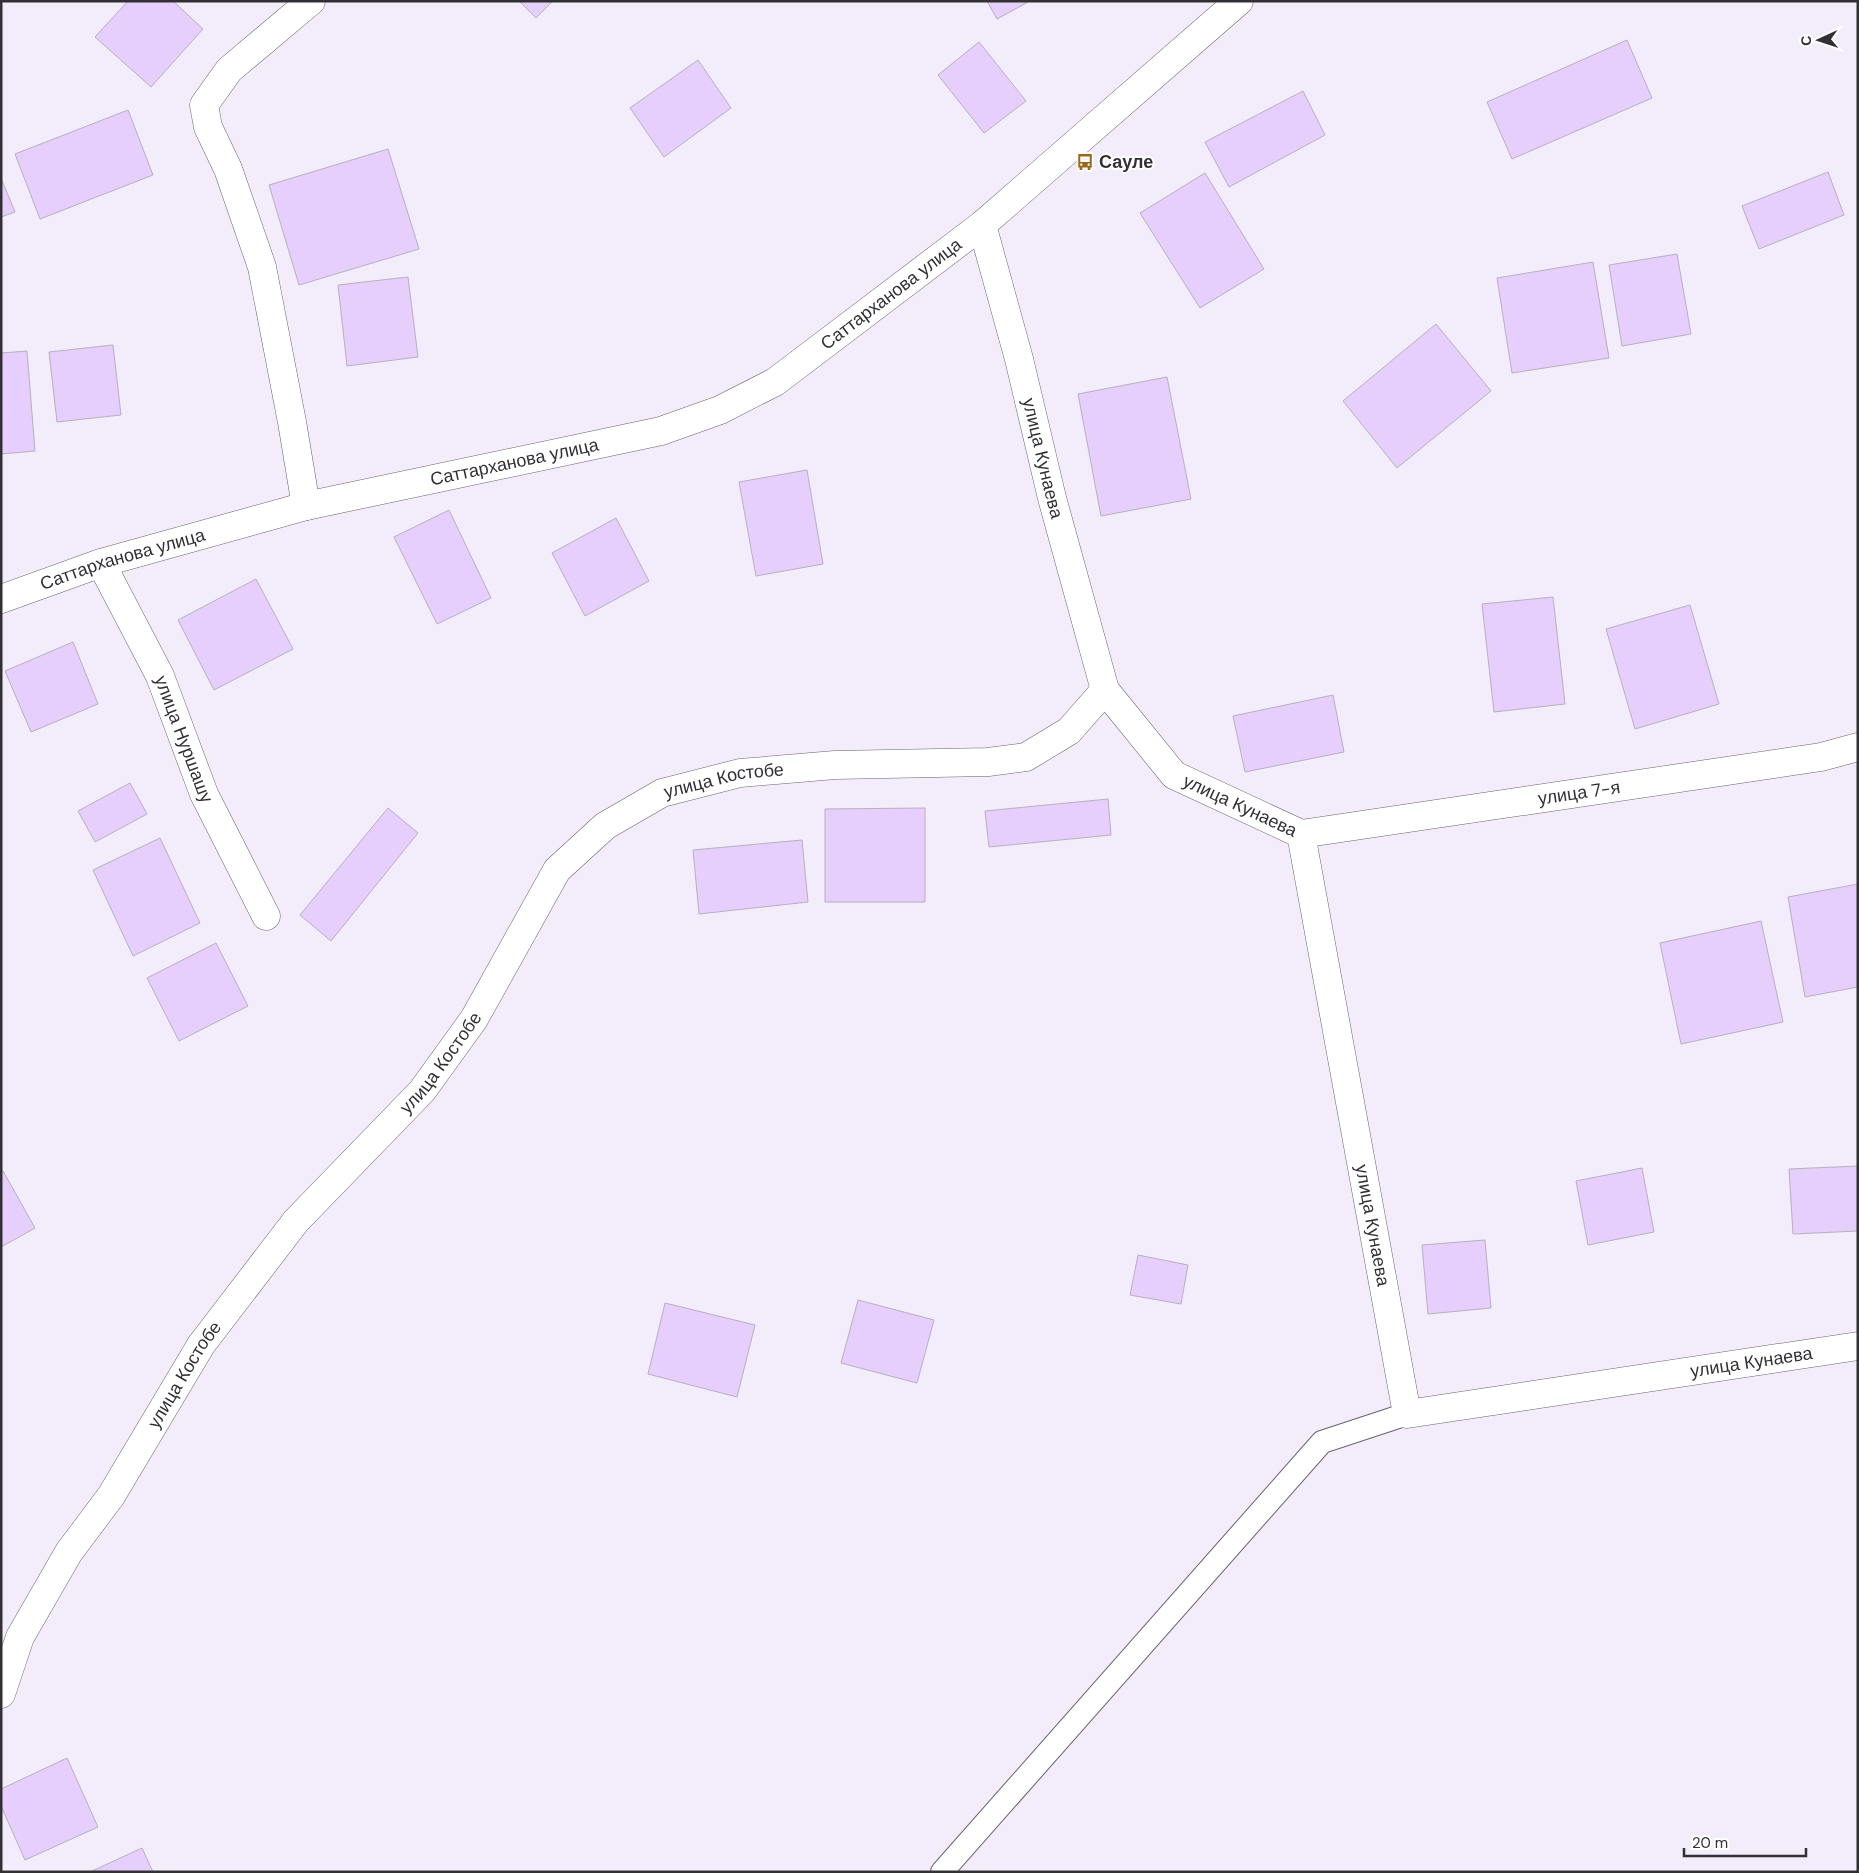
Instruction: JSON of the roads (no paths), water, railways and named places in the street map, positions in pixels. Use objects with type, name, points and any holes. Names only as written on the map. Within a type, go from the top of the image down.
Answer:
[{"type":"street","points":[[306,506],[262,267],[228,169],[208,128],[204,105],[229,70],[311,1]]},
{"type":"street","name":"Саттарханова улица","points":[[1,599],[101,563],[306,506],[661,431],[720,410],[775,382],[982,225],[1239,1]]},
{"type":"street","name":"улица Кунаева","points":[[982,225],[1019,359],[1052,498],[1106,690],[1174,775],[1301,834],[1407,1414],[1858,1346]]},
{"type":"street","name":"улица Нуршашу","points":[[101,563],[160,676],[204,794],[266,916]]},
{"type":"street","name":"улица Костобе","points":[[1,1694],[20,1637],[44,1594],[69,1552],[111,1496],[201,1345],[296,1222],[422,1091],[474,1019],[557,870],[598,832],[662,793],[740,773],[835,765],[988,762],[1026,757],[1070,731],[1106,690]]},
{"type":"street","name":"улица 7-я","points":[[1301,834],[1821,758],[1858,747]]},
{"type":"lane","points":[[942,1872],[1322,1442],[1407,1414]]},
{"type":"place","name":"Сауле","points":[[1085,162]]}]
